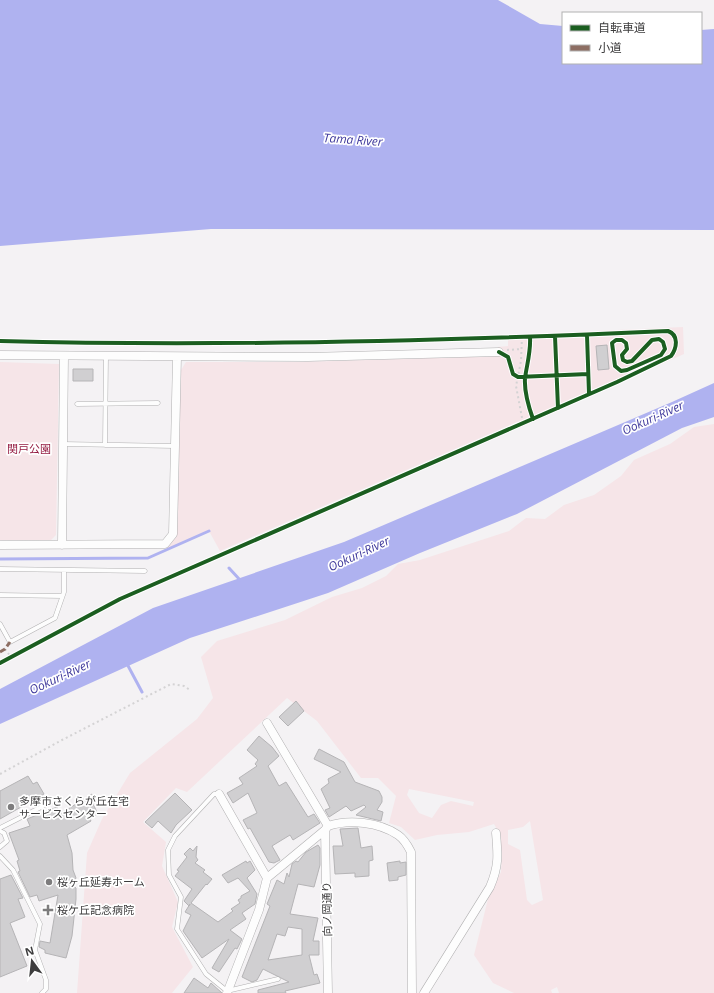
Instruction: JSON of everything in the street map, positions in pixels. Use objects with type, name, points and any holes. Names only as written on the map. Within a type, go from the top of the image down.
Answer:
[{"type":"street","points":[[0,355],[308,357],[499,352]]},
{"type":"street","points":[[62,545],[64,356]]},
{"type":"street","points":[[0,545],[165,544],[173,534],[177,357]]},
{"type":"street","points":[[266,723],[326,828]]},
{"type":"street","points":[[218,794],[267,878]]},
{"type":"street","points":[[227,992],[259,910],[267,878],[326,828],[353,821],[382,827],[398,835],[406,843],[411,852],[410,993]]},
{"type":"street","name":"向ノ岡通り","points":[[326,828],[328,993]]},
{"type":"street","points":[[424,993],[450,954],[497,872],[498,860],[496,833]]},
{"type":"lane","points":[[105,445],[106,356]]},
{"type":"lane","points":[[77,404],[158,403]]},
{"type":"lane","points":[[63,444],[175,446]]},
{"type":"lane","points":[[0,570],[145,571]]},
{"type":"lane","points":[[0,624],[10,642],[55,618],[62,596],[64,570]]},
{"type":"lane","points":[[0,595],[62,596]]},
{"type":"lane","points":[[218,794],[214,794],[175,836],[168,850],[169,875],[181,897],[177,929],[206,974],[227,992],[278,979]]},
{"type":"lane","points":[[0,828],[53,801]]},
{"type":"lane","points":[[0,831],[4,833],[7,840],[0,847]]},
{"type":"lane","points":[[0,856],[14,870],[40,924],[35,950],[46,980],[46,989],[42,993]]},
{"type":"path","points":[[514,337],[524,337],[516,395],[522,423]]},
{"type":"path","points":[[499,352],[503,350],[522,349]]},
{"type":"path","points":[[513,374],[518,377],[525,378]]},
{"type":"path","points":[[516,427],[528,421]]},
{"type":"path","points":[[5,649],[11,657]]},
{"type":"path","points":[[6,660],[17,654]]},
{"type":"path","points":[[0,774],[62,740],[171,684],[184,686],[190,690]]},
{"type":"green space","points":[[683,327],[684,354],[519,428],[517,422],[220,551],[209,531],[168,549],[165,544],[173,534],[181,370],[186,362],[300,362],[499,356],[498,347],[508,346],[508,335]]},
{"type":"green space","name":"関戸公園","points":[[0,362],[59,364],[56,535],[51,540],[0,540]]},
{"type":"green space","points":[[714,424],[714,993],[559,993],[557,987],[551,990],[552,993],[514,993],[493,983],[474,955],[489,895],[501,872],[502,853],[498,831],[494,824],[469,832],[437,835],[415,840],[401,827],[389,823],[396,796],[378,778],[361,778],[317,721],[287,698],[187,792],[176,788],[143,822],[166,842],[162,866],[178,902],[172,927],[193,967],[172,993],[77,993],[87,853],[102,819],[130,773],[197,719],[213,698],[201,657],[217,641],[285,620],[332,597],[362,588],[386,576],[398,564],[420,560],[509,531],[526,518],[545,519],[564,505],[594,495],[621,476],[634,460],[670,444],[694,427]],"holes":[[[409,789],[474,802],[473,806],[451,801],[441,805],[432,818],[419,813],[407,795]],[[530,821],[543,900],[532,905],[527,900],[520,850],[508,844],[508,830],[523,827]]]},
{"type":"water","name":"Tama River","points":[[0,0],[498,0],[540,24],[562,26],[562,64],[702,64],[702,30],[714,29],[714,230],[211,229],[0,246]]},
{"type":"water","name":"Ookuri-River","points":[[714,383],[714,417],[682,428],[517,514],[420,553],[328,593],[190,638],[0,724],[0,689],[153,608],[344,542]]},
{"type":"building","points":[[607,345],[609,369],[598,370],[596,346]]},
{"type":"building","points":[[73,369],[93,369],[93,381],[73,381]]},
{"type":"building","points":[[296,701],[304,711],[288,726],[279,717]]},
{"type":"building","points":[[259,736],[272,747],[279,756],[268,766],[279,786],[286,782],[308,817],[314,814],[320,823],[293,840],[290,835],[272,846],[280,860],[274,863],[269,862],[250,828],[248,829],[243,820],[257,813],[248,793],[233,803],[227,793],[243,784],[239,778],[257,766],[255,764],[258,760],[247,750]]},
{"type":"building","points":[[319,749],[344,762],[355,782],[379,791],[382,797],[382,802],[377,810],[383,812],[381,821],[356,815],[366,807],[364,805],[351,811],[346,806],[329,817],[325,810],[330,808],[321,789],[329,783],[328,779],[341,772],[314,759]]},
{"type":"building","name":"多摩市さくらが丘在宅 サービスセンター","points":[[28,776],[33,784],[37,782],[44,794],[0,819],[0,791]]},
{"type":"building","points":[[175,793],[192,810],[176,825],[171,833],[158,821],[152,828],[145,822]]},
{"type":"building","name":"桜ヶ丘延寿ホーム","points":[[92,794],[97,801],[93,804],[98,814],[90,819],[91,821],[67,835],[72,853],[73,870],[76,878],[72,885],[76,888],[76,899],[72,936],[66,958],[45,953],[45,950],[39,947],[40,941],[50,943],[58,895],[39,901],[37,895],[30,897],[18,872],[20,871],[17,861],[19,860],[9,833],[30,826],[27,819],[57,807],[60,814]]},
{"type":"building","points":[[358,828],[361,848],[372,846],[373,860],[369,861],[369,876],[355,877],[355,873],[335,874],[333,846],[343,846],[340,829]]},
{"type":"building","points":[[318,845],[320,848],[320,865],[314,887],[298,884],[290,914],[318,918],[313,941],[319,941],[319,955],[309,955],[314,975],[317,974],[320,983],[285,991],[286,993],[258,993],[258,990],[289,982],[263,969],[257,980],[252,982],[242,977],[270,906],[267,904],[277,880],[284,884],[287,873],[289,877],[292,864],[296,861],[298,862],[306,852]],"holes":[[[288,927],[302,929],[302,955],[268,960],[277,934],[285,936]]]},
{"type":"building","points":[[197,846],[196,857],[198,860],[195,863],[205,870],[203,872],[212,879],[207,885],[206,884],[191,903],[218,922],[233,911],[231,909],[240,903],[238,900],[241,896],[250,891],[238,878],[228,883],[222,875],[246,861],[247,863],[250,861],[255,870],[247,878],[257,894],[255,904],[242,913],[246,919],[230,930],[242,939],[237,949],[235,948],[219,972],[212,968],[229,939],[202,958],[183,931],[191,915],[185,912],[189,906],[184,901],[192,889],[175,876],[179,871],[177,870],[187,857],[184,854],[190,848],[193,851]]},
{"type":"building","points":[[400,861],[400,863],[406,862],[406,875],[398,877],[398,880],[389,881],[387,863]]},
{"type":"building","points":[[11,875],[23,898],[18,899],[25,917],[10,923],[27,966],[0,977],[0,879]]},
{"type":"building","points":[[194,978],[208,988],[211,983],[222,993],[184,993]]},
{"type":"waterway","points":[[0,559],[148,558],[209,531]]},
{"type":"waterway","points":[[229,568],[240,580]]},
{"type":"waterway","points":[[126,662],[142,692]]},
{"type":"marked path","points":[[0,652],[5,649],[10,642]]},
{"type":"cycle path","points":[[0,341],[84,343],[334,342],[501,338],[668,331],[674,335],[676,342],[675,349],[671,356],[617,382],[120,599],[0,663]]},
{"type":"cycle path","points":[[587,335],[589,394]]},
{"type":"cycle path","points":[[555,336],[558,408]]},
{"type":"cycle path","points":[[530,337],[525,388],[533,419]]},
{"type":"cycle path","points":[[659,339],[663,342],[665,349],[661,355],[627,370],[621,371],[615,366],[612,343],[616,340],[622,340],[626,343],[627,349],[622,355],[623,360],[627,362],[632,361],[652,340],[659,339]]},
{"type":"cycle path","points":[[499,352],[508,357],[513,374],[518,377],[588,374]]},
{"type":"place","name":"多摩市さくらが丘在宅 サービスセンター","points":[[11,807]]},
{"type":"place","name":"桜ヶ丘延寿ホーム","points":[[49,882]]},
{"type":"place","name":"桜ケ丘記念病院","points":[[48,910]]}]
